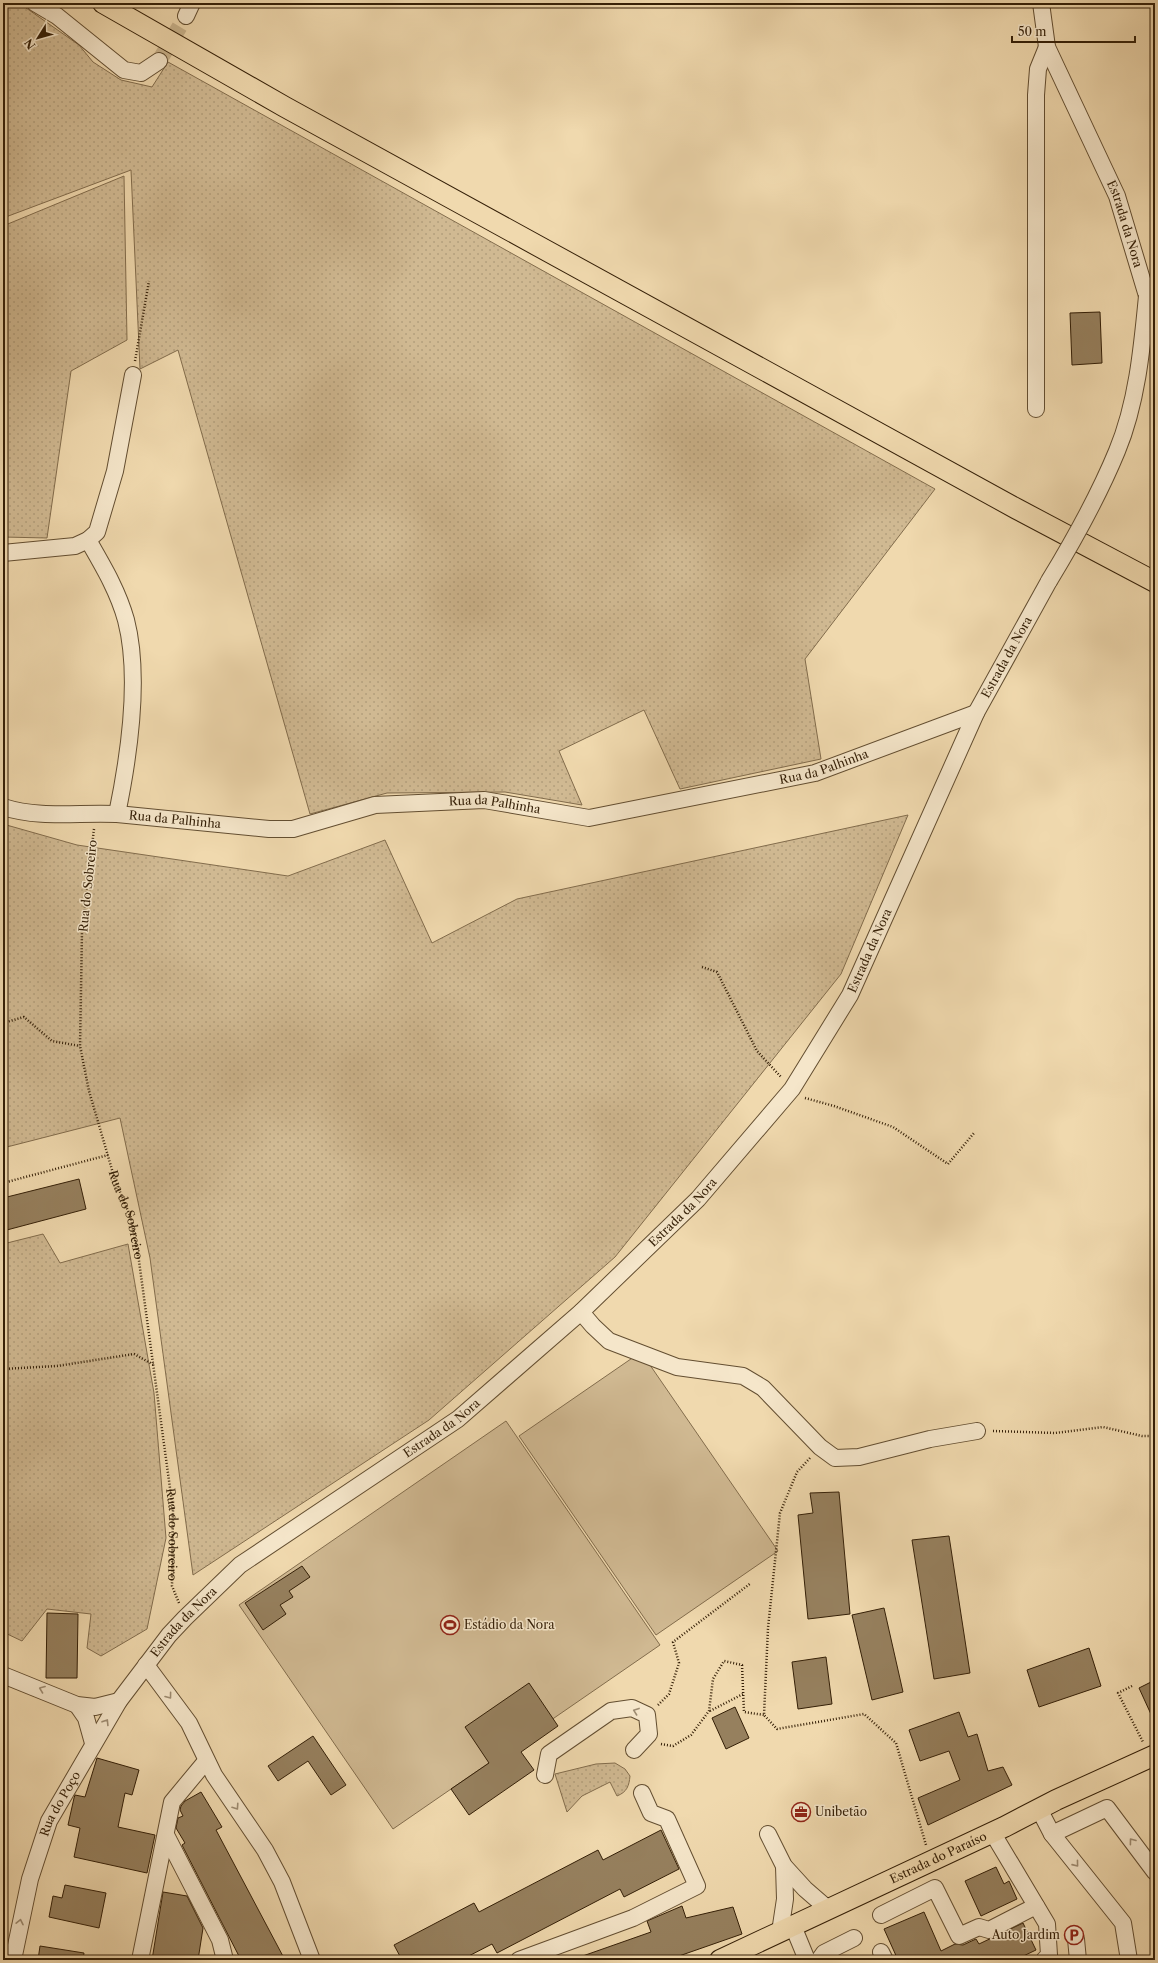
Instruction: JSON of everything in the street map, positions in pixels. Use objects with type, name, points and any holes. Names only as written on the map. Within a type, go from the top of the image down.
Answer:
[{"type":"main road","points":[[103,3],[285,107],[1017,509],[1155,582]]},
{"type":"main road","points":[[1017,509],[1155,592]]},
{"type":"main road","name":"Estrada do Paraíso","points":[[720,1960],[1153,1756]]},
{"type":"street","points":[[35,3],[57,16],[124,70],[141,73],[159,61]]},
{"type":"street","name":"Estrada da Nora","points":[[146,1665],[185,1618],[240,1565],[458,1419],[581,1312],[698,1199],[792,1089],[850,995],[976,713],[1049,581],[1072,543],[1117,451],[1132,404],[1151,296],[1117,196],[1047,47],[1041,3]]},
{"type":"street","points":[[1036,409],[1036,95],[1038,69],[1047,47]]},
{"type":"street","points":[[3,553],[75,546],[88,540],[97,532],[115,471],[133,375]]},
{"type":"street","points":[[88,540],[111,580],[126,620],[133,667],[128,760],[117,814]]},
{"type":"street","name":"Rua da Palhinha","points":[[3,807],[19,812],[39,815],[96,813],[117,814],[269,829],[293,829],[375,805],[484,800],[589,818],[815,773],[976,713]]},
{"type":"street","points":[[581,1312],[609,1341],[677,1367],[743,1376],[763,1388],[820,1447],[835,1458],[859,1457],[930,1439],[977,1431]]},
{"type":"street","points":[[146,1665],[189,1723],[206,1761],[265,1850],[282,1882],[312,1960]]},
{"type":"street","name":"Rua do Poço","points":[[13,1960],[30,1879],[48,1821],[119,1701],[146,1665]]},
{"type":"street","points":[[3,1675],[77,1705],[95,1707],[119,1701]]},
{"type":"street","points":[[77,1705],[86,1718],[93,1743]]},
{"type":"street","points":[[545,1775],[549,1754],[611,1711],[632,1708],[647,1715],[649,1734],[634,1750]]},
{"type":"street","points":[[140,1960],[172,1802],[206,1761]]},
{"type":"street","points":[[519,1960],[633,1918],[697,1886],[667,1819],[652,1813],[642,1793]]},
{"type":"street","points":[[1052,1834],[1107,1808],[1155,1872]]},
{"type":"street","points":[[1039,1809],[1052,1834],[1123,1923],[1128,1960]]},
{"type":"street","points":[[992,1832],[1047,1924],[1049,1955],[1044,1960]]},
{"type":"street","points":[[768,1834],[784,1866],[805,1889],[828,1909]]},
{"type":"street","points":[[166,1835],[220,1940],[225,1960]]},
{"type":"street","points":[[784,1866],[787,1929],[810,1960],[854,1938]]},
{"type":"street","points":[[157,1878],[172,1867],[186,1874]]},
{"type":"street","points":[[881,1915],[935,1888],[959,1936],[979,1928],[989,1930],[1036,1906]]},
{"type":"street","points":[[1076,1939],[1078,1960]]},
{"type":"path","points":[[133,375],[149,281]]},
{"type":"path","name":"Rua do Sobreiro","points":[[96,813],[82,931],[80,1046],[89,1090],[115,1180],[131,1218],[154,1365],[173,1510],[172,1586],[185,1618]]},
{"type":"path","points":[[702,967],[717,972],[757,1051],[792,1089],[802,1097],[834,1106],[893,1127],[948,1164],[974,1133]]},
{"type":"path","points":[[3,1023],[24,1017],[52,1041],[80,1046]]},
{"type":"path","points":[[3,1183],[108,1155]]},
{"type":"path","points":[[3,1369],[57,1366],[134,1354],[154,1365]]},
{"type":"path","points":[[977,1431],[1055,1433],[1103,1427],[1142,1436],[1155,1436]]},
{"type":"path","points":[[764,1715],[768,1628],[780,1513],[797,1472],[820,1447]]},
{"type":"path","points":[[647,1715],[669,1694],[679,1663],[673,1642],[751,1584]]},
{"type":"path","points":[[709,1711],[713,1679],[724,1661],[742,1665],[744,1712],[764,1715],[777,1729],[864,1714],[896,1743],[931,1861]]},
{"type":"path","points":[[1132,1686],[1118,1693],[1153,1756]]},
{"type":"path","points":[[634,1750],[654,1743],[672,1746],[691,1735],[709,1711],[743,1694]]},
{"type":"shaded area","points":[[3,3],[19,3],[79,45],[93,62],[121,80],[152,87],[168,62],[935,489],[805,659],[821,759],[680,789],[644,710],[559,751],[582,805],[505,792],[387,793],[310,814],[178,350],[140,369],[131,170],[3,218]]},
{"type":"shaded area","points":[[124,176],[127,340],[71,371],[47,538],[3,537],[3,226]]},
{"type":"shaded area","points":[[908,815],[841,974],[615,1257],[429,1420],[193,1575],[150,1258],[120,1118],[3,1148],[3,824],[77,845],[288,876],[385,840],[432,943],[517,899]]},
{"type":"shaded area","points":[[43,1234],[60,1263],[128,1244],[154,1393],[166,1538],[147,1629],[101,1656],[87,1648],[91,1614],[47,1609],[22,1641],[3,1632],[3,1244]]},
{"type":"shaded area","points":[[641,1352],[778,1551],[656,1635],[519,1436]]},
{"type":"shaded area","name":"Estádio da Nora","points":[[506,1421],[660,1645],[393,1829],[239,1605]]},
{"type":"shaded area","points":[[615,1763],[625,1769],[630,1776],[628,1786],[625,1791],[617,1796],[610,1782],[582,1796],[567,1812],[555,1774],[596,1764]]},
{"type":"building","points":[[1100,312],[1102,363],[1072,365],[1070,313]]},
{"type":"building","points":[[79,1179],[86,1209],[3,1231],[3,1198]]},
{"type":"building","points":[[839,1492],[850,1614],[808,1619],[798,1515],[813,1513],[810,1493]]},
{"type":"building","points":[[949,1536],[970,1673],[934,1679],[912,1540]]},
{"type":"building","points":[[302,1566],[310,1577],[289,1591],[293,1597],[280,1605],[286,1614],[263,1630],[245,1603]]},
{"type":"building","points":[[884,1608],[903,1692],[872,1700],[852,1615]]},
{"type":"building","points":[[47,1613],[78,1614],[77,1678],[46,1678]]},
{"type":"building","points":[[1089,1648],[1101,1686],[1039,1707],[1027,1670]]},
{"type":"building","points":[[826,1657],[832,1704],[798,1709],[792,1662]]},
{"type":"building","points":[[1155,1680],[1155,1723],[1139,1688]]},
{"type":"building","points":[[529,1683],[558,1726],[521,1752],[534,1770],[469,1815],[451,1789],[489,1763],[465,1727]]},
{"type":"building","points":[[735,1707],[749,1738],[726,1749],[712,1718]]},
{"type":"building","points":[[959,1712],[968,1737],[977,1734],[988,1771],[1003,1767],[1012,1785],[928,1825],[918,1798],[960,1780],[949,1751],[920,1761],[909,1730]]},
{"type":"building","points":[[313,1736],[346,1785],[331,1795],[308,1761],[278,1781],[268,1766]]},
{"type":"building","points":[[97,1758],[139,1770],[132,1795],[125,1793],[118,1827],[155,1835],[147,1873],[74,1857],[80,1828],[68,1825],[74,1798],[75,1795],[85,1797]]},
{"type":"building","points":[[201,1792],[222,1827],[216,1830],[285,1960],[241,1960],[182,1845],[185,1843],[176,1828],[178,1818],[183,1816],[180,1810],[181,1806],[185,1801]]},
{"type":"building","points":[[661,1830],[679,1869],[624,1897],[620,1889],[497,1953],[492,1944],[461,1960],[402,1960],[394,1945],[474,1903],[479,1912],[598,1850],[603,1860]]},
{"type":"building","points":[[996,1867],[1004,1884],[1009,1881],[1017,1899],[981,1916],[965,1881]]},
{"type":"building","points":[[65,1885],[106,1893],[99,1928],[49,1917],[53,1896],[62,1898]]},
{"type":"building","points":[[163,1892],[187,1896],[203,1928],[198,1960],[152,1960]]},
{"type":"building","points":[[682,1906],[686,1918],[733,1907],[742,1934],[679,1956],[641,1956],[642,1960],[577,1960],[577,1958],[651,1932],[647,1921]]},
{"type":"building","points":[[924,1912],[941,1951],[955,1944],[963,1945],[976,1939],[979,1944],[1023,1923],[1036,1950],[1015,1960],[898,1960],[884,1929]]},
{"type":"building","points":[[40,1946],[84,1953],[83,1960],[38,1960]]},
{"type":"tunnel","points":[[159,61],[186,16]]},
{"type":"place","name":"Estádio da Nora","points":[[450,1625]]},
{"type":"place","name":"Unibetão","points":[[801,1812]]},
{"type":"place","name":"Auto Jardim","points":[[1074,1935]]}]
